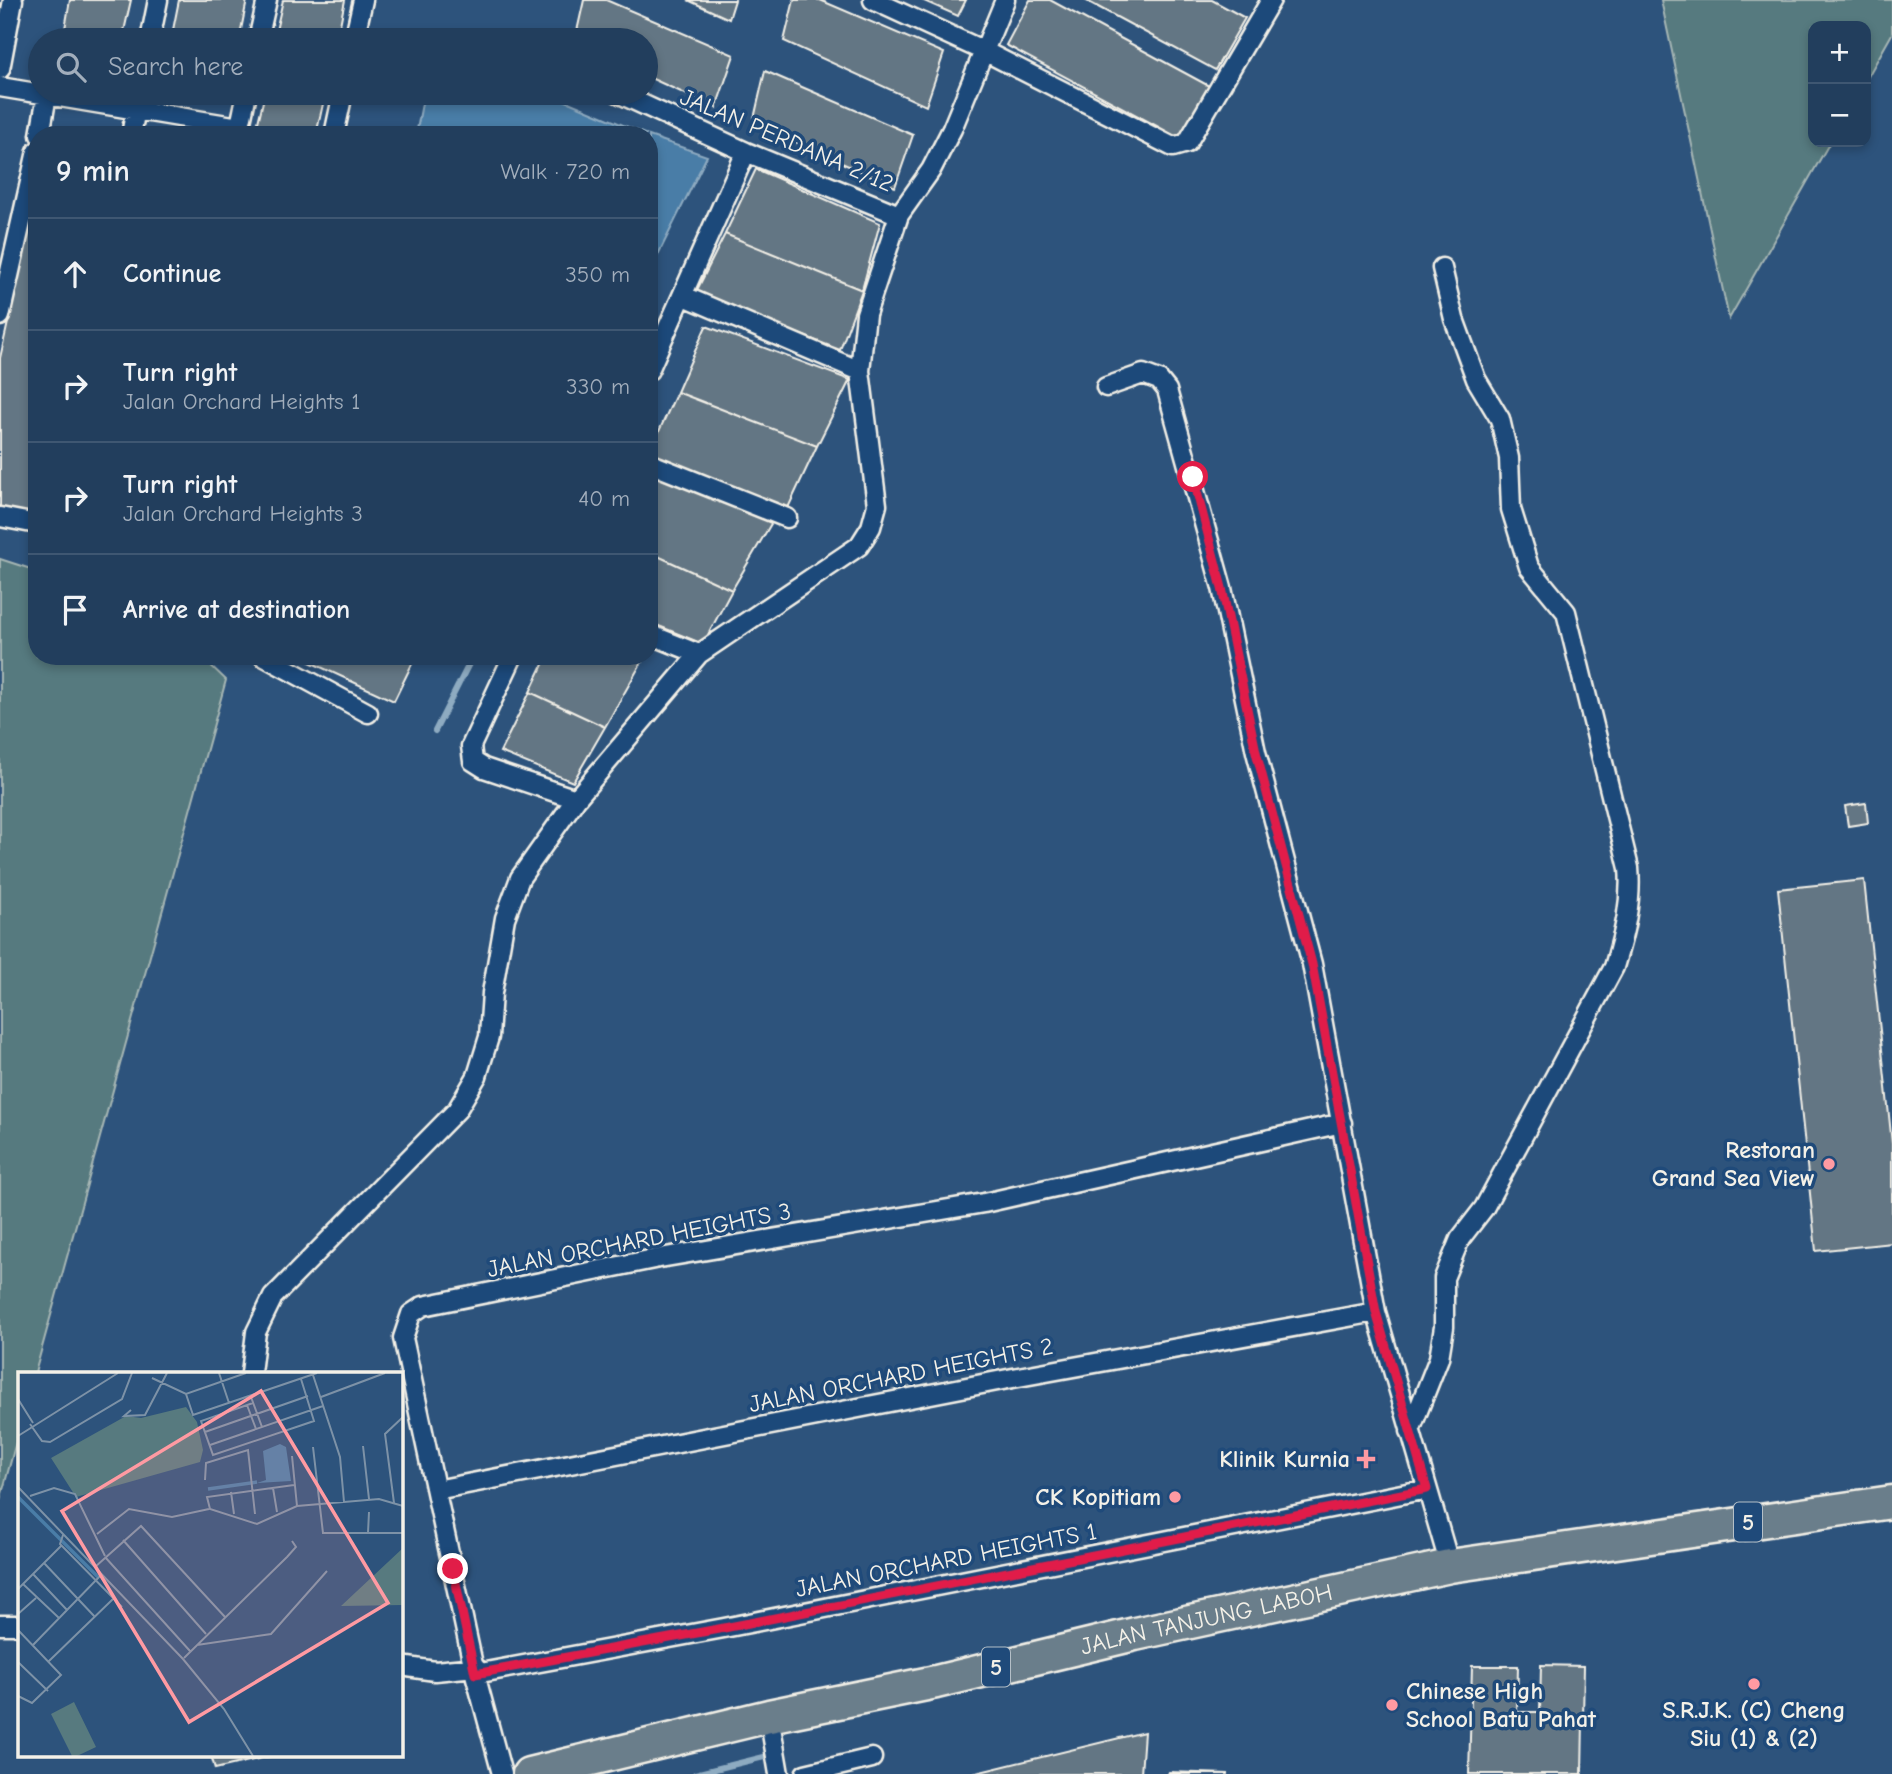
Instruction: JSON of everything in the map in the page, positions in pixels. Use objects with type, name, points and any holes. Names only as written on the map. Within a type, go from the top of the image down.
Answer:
[{"type":"highway","name":"JALAN TANJUNG LABOH","points":[[529,1774],[578,1769],[769,1716],[936,1682],[1135,1634],[1450,1566],[1892,1503]]},
{"type":"street","points":[[0,69],[13,0]]},
{"type":"street","points":[[152,28],[158,0]]},
{"type":"street","points":[[261,28],[267,0]]},
{"type":"street","points":[[357,28],[363,0]]},
{"type":"street","points":[[873,0],[984,51],[1173,147],[1187,143],[1265,2]]},
{"type":"street","points":[[251,1372],[256,1332],[273,1297],[457,1110],[477,1076],[489,1037],[492,993],[505,918],[520,878],[549,832],[699,654],[859,546],[871,527],[877,505],[860,371],[866,314],[899,215],[931,170],[1005,0]]},
{"type":"street","points":[[0,88],[28,92]]},
{"type":"street","points":[[42,126],[45,105]]},
{"type":"street","points":[[133,126],[137,105]]},
{"type":"street","points":[[148,105],[221,126]]},
{"type":"street","points":[[239,126],[244,105]]},
{"type":"street","points":[[336,126],[340,105]]},
{"type":"street","name":"JALAN PERDANA 2/12","points":[[644,105],[746,152],[899,215]]},
{"type":"street","points":[[658,351],[746,152]]},
{"type":"street","points":[[0,316],[28,191]]},
{"type":"street","points":[[1410,1431],[1439,1358],[1444,1327],[1444,1278],[1460,1239],[1483,1208],[1614,967],[1626,927],[1631,889],[1629,868],[1566,612],[1529,567],[1511,509],[1509,458],[1500,419],[1476,379],[1454,319],[1442,268]]},
{"type":"street","points":[[684,296],[860,371]]},
{"type":"street","points":[[1106,387],[1143,374],[1159,380],[1167,390],[1222,588],[1256,752],[1312,964],[1376,1312],[1450,1566]]},
{"type":"street","points":[[658,467],[787,519]]},
{"type":"street","points":[[0,517],[28,522]]},
{"type":"street","points":[[658,638],[699,654]]},
{"type":"street","points":[[280,665],[368,713]]},
{"type":"street","points":[[509,665],[471,746],[473,761],[484,768],[576,799]]},
{"type":"street","name":"JALAN ORCHARD HEIGHTS 3","points":[[502,1774],[475,1670],[403,1338],[405,1324],[411,1314],[424,1306],[654,1259],[984,1203],[1342,1123]]},
{"type":"street","name":"JALAN ORCHARD HEIGHTS 2","points":[[436,1490],[1013,1378],[1376,1312]]},
{"type":"street","name":"JALAN ORCHARD HEIGHTS 1","points":[[402,1665],[435,1671],[475,1670],[724,1628],[1427,1489]]},
{"type":"street","points":[[0,1625],[18,1625]]},
{"type":"street","points":[[769,1716],[779,1774]]},
{"type":"street","points":[[805,1774],[872,1758]]},
{"type":"green space","points":[[1661,0],[1892,0],[1892,34],[1871,71],[1871,21],[1808,21],[1808,147],[1827,147],[1729,319]]},
{"type":"green space","points":[[0,559],[28,568],[28,665],[210,665],[226,680],[35,1372],[18,1372],[18,1435],[0,1501]]},
{"type":"water","points":[[422,105],[576,105],[626,126],[418,126]]},
{"type":"water","points":[[658,139],[707,156],[658,255]]},
{"type":"building","points":[[70,0],[131,0],[125,28],[65,28]]},
{"type":"building","points":[[179,0],[247,0],[241,28],[173,28]]},
{"type":"building","points":[[283,0],[345,0],[339,28],[277,28]]},
{"type":"building","points":[[584,0],[606,0],[734,55],[716,108],[658,81],[658,28],[578,28]]},
{"type":"building","points":[[688,0],[735,0],[729,19]]},
{"type":"building","points":[[794,0],[820,0],[944,53],[926,106],[784,41]]},
{"type":"building","points":[[922,0],[966,0],[958,16]]},
{"type":"building","points":[[1030,0],[1050,0],[1209,86],[1179,138],[1006,45]]},
{"type":"building","points":[[1085,0],[1212,0],[1245,18],[1215,70]]},
{"type":"building","points":[[765,71],[913,135],[895,187],[753,123]]},
{"type":"building","points":[[262,105],[323,105],[318,126],[257,126]]},
{"type":"building","points":[[756,169],[880,223],[862,290],[725,234]]},
{"type":"building","points":[[28,233],[28,513],[0,507],[0,358]]},
{"type":"building","points":[[725,234],[862,290],[840,350],[695,294]]},
{"type":"building","points":[[706,326],[850,380],[817,446],[677,392]]},
{"type":"building","points":[[677,392],[817,446],[787,510],[658,457],[658,433]]},
{"type":"building","points":[[658,476],[772,522],[732,590],[658,556]]},
{"type":"building","points":[[658,556],[732,590],[703,644],[658,626]]},
{"type":"building","points":[[316,665],[412,665],[394,701]]},
{"type":"building","points":[[543,665],[640,665],[605,727],[530,692]]},
{"type":"building","points":[[530,692],[605,727],[573,782],[500,752]]},
{"type":"building","points":[[1866,803],[1868,823],[1848,826],[1845,806]]},
{"type":"building","points":[[1864,880],[1892,1144],[1892,1243],[1816,1251],[1778,889]]},
{"type":"building","points":[[1541,1665],[1584,1666],[1582,1774],[1469,1774],[1472,1666],[1518,1666],[1517,1712],[1540,1712]]},
{"type":"building","points":[[1144,1732],[1141,1774],[972,1774]]},
{"type":"building","points":[[211,1756],[271,1756],[215,1769]]},
{"type":"building","points":[[1169,1772],[1228,1774],[1168,1774]]},
{"type":"waterway","points":[[435,731],[468,665]]},
{"type":"waterway","points":[[695,1774],[764,1757]]},
{"type":"place","name":"Restoran Grand Sea View","points":[[1829,1164]]},
{"type":"place","name":"Klinik Kurnia","points":[[1366,1459]]},
{"type":"place","name":"CK Kopitiam","points":[[1175,1497]]},
{"type":"place","name":"S.R.J.K. (C) Cheng Siu (1) & (2)","points":[[1754,1684]]},
{"type":"place","name":"Chinese High School Batu Pahat","points":[[1392,1705]]},
{"type":"route","points":[[453,1569],[475,1674],[724,1628],[1427,1489],[1376,1312],[1312,964],[1256,752],[1222,588],[1193,477]]}]
